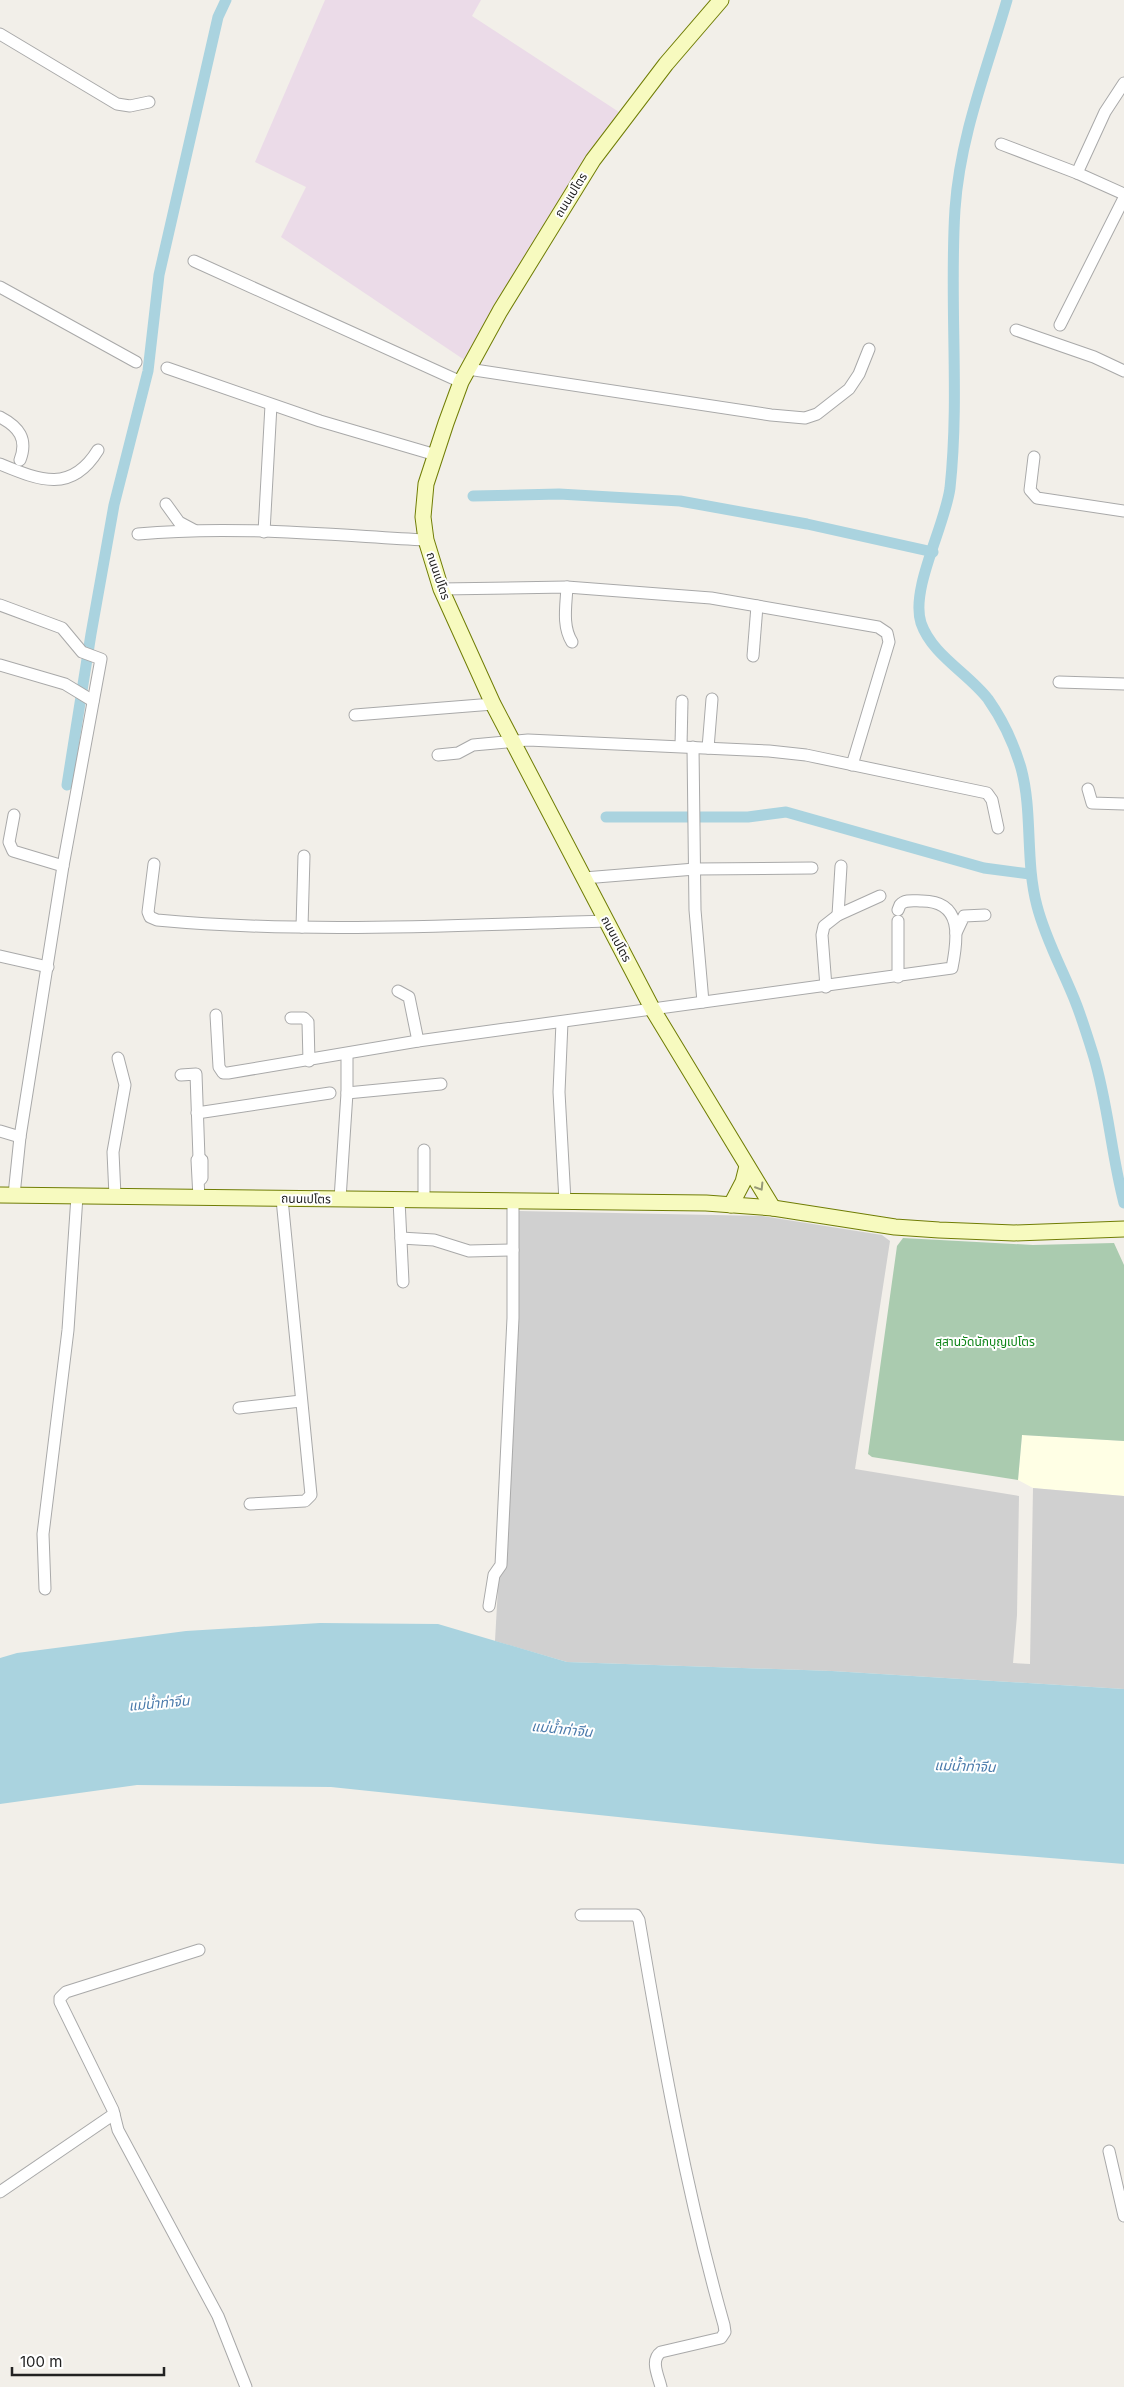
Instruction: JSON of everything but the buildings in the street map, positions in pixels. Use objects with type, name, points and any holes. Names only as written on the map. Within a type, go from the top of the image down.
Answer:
[{"type":"street","name":"ถนนเปโตร","points":[[721,0],[666,64],[593,160],[500,311],[465,375],[436,455],[423,500],[426,540],[441,588],[493,704],[555,826],[653,1010],[773,1208]]},
{"type":"street","points":[[0,34],[117,104],[130,106],[149,102]]},
{"type":"street","points":[[1077,173],[1105,112],[1124,83]]},
{"type":"street","points":[[1001,144],[1077,173],[1124,194]]},
{"type":"street","points":[[1060,325],[1124,198]]},
{"type":"street","points":[[194,261],[465,375],[771,415],[805,418],[817,414],[849,389],[860,374],[870,349]]},
{"type":"street","points":[[0,288],[136,362]]},
{"type":"street","points":[[1016,330],[1124,370]]},
{"type":"street","points":[[167,368],[271,404],[436,455]]},
{"type":"street","points":[[264,532],[271,404]]},
{"type":"street","points":[[0,417],[20,430],[24,439],[17,466]]},
{"type":"street","points":[[0,464],[17,466],[36,479],[50,480],[75,474],[88,465],[98,450]]},
{"type":"street","points":[[1034,457],[1030,490],[1037,498],[1124,510]]},
{"type":"street","points":[[166,504],[178,522],[196,531]]},
{"type":"street","points":[[138,534],[196,531],[264,532],[426,540]]},
{"type":"street","points":[[567,587],[565,626],[566,633],[572,642]]},
{"type":"street","points":[[441,588],[567,587],[712,598],[878,627],[888,633],[889,642],[852,765]]},
{"type":"street","points":[[0,605],[62,628],[82,652],[101,660],[91,700],[20,1137],[7,1195]]},
{"type":"street","points":[[753,656],[757,606]]},
{"type":"street","points":[[0,665],[77,689],[91,700]]},
{"type":"street","points":[[1059,682],[1124,684]]},
{"type":"street","points":[[708,748],[712,699]]},
{"type":"street","points":[[682,701],[694,808],[695,910],[703,1002]]},
{"type":"street","points":[[355,715],[493,704]]},
{"type":"street","points":[[438,755],[458,753],[473,745],[513,741],[687,746],[806,755],[986,793],[992,800],[998,828]]},
{"type":"street","points":[[1088,789],[1092,803],[1124,804]]},
{"type":"street","points":[[14,815],[9,842],[12,850],[63,866]]},
{"type":"street","points":[[302,927],[304,856]]},
{"type":"street","points":[[154,864],[148,912],[150,917],[157,920],[302,927],[383,927],[607,921]]},
{"type":"street","points":[[838,915],[841,866]]},
{"type":"street","points":[[584,878],[695,870],[812,868]]},
{"type":"street","points":[[826,987],[822,935],[827,922],[880,896]]},
{"type":"street","points":[[216,1015],[218,1067],[223,1073],[347,1055],[418,1041],[898,977],[952,968],[956,933],[952,914],[948,909],[935,901],[906,901],[900,905],[898,916],[898,977]]},
{"type":"street","points":[[956,933],[964,916],[985,916]]},
{"type":"street","points":[[0,956],[48,967]]},
{"type":"street","points":[[398,991],[409,997],[418,1041]]},
{"type":"street","points":[[292,1018],[304,1018],[308,1022],[309,1061]]},
{"type":"street","points":[[562,1022],[560,1092],[565,1201]]},
{"type":"street","points":[[340,1199],[347,1093],[347,1055]]},
{"type":"street","points":[[115,1196],[113,1152],[125,1085],[118,1058]]},
{"type":"street","points":[[181,1075],[196,1074],[199,1158],[197,1160],[197,1178],[199,1181],[199,1198]]},
{"type":"street","points":[[347,1093],[441,1084]]},
{"type":"street","points":[[198,1113],[330,1093]]},
{"type":"street","points":[[0,1131],[20,1137]]},
{"type":"street","points":[[424,1150],[424,1200]]},
{"type":"street","points":[[731,1205],[743,1182],[746,1166]]},
{"type":"street","name":"ถนนเปโตร","points":[[7,1195],[565,1201],[731,1205],[773,1208]]},
{"type":"street","points":[[46,1589],[43,1534],[68,1330],[77,1196]]},
{"type":"street","points":[[250,1504],[305,1501],[310,1495],[282,1199]]},
{"type":"street","points":[[399,1200],[403,1282]]},
{"type":"street","points":[[489,1606],[494,1575],[501,1565],[513,1318],[512,1201]]},
{"type":"street","points":[[773,1208],[904,1228],[1014,1233],[1124,1229]]},
{"type":"street","points":[[401,1238],[434,1240],[454,1248],[469,1251],[513,1250]]},
{"type":"street","points":[[239,1408],[301,1401]]},
{"type":"street","points":[[581,1915],[636,1915],[639,1920],[662,2057],[691,2200],[724,2324],[725,2332],[721,2338],[661,2352],[657,2355],[654,2360],[661,2387]]},
{"type":"street","points":[[199,1950],[66,1992],[60,1998],[114,2114],[118,2130],[218,2316],[246,2387]]},
{"type":"street","points":[[0,2192],[114,2114]]},
{"type":"street","points":[[1109,2151],[1124,2216]]},
{"type":"shaded area","points":[[325,0],[481,0],[472,16],[619,112],[567,188],[466,361],[281,237],[306,187],[255,162]]},
{"type":"shaded area","points":[[519,1211],[762,1216],[882,1235],[890,1241],[855,1469],[1019,1496],[1017,1615],[1013,1663],[1030,1664],[1033,1488],[1124,1496],[1124,1689],[832,1671],[567,1662],[495,1641]]},
{"type":"shaded area","points":[[1022,1435],[1124,1441],[1124,1496],[1033,1488],[1018,1480]]},
{"type":"green space","name":"สุสานวัดนักบุญเปโตร","points":[[903,1238],[1033,1245],[1114,1243],[1124,1265],[1124,1441],[1022,1435],[1018,1480],[872,1457],[868,1454],[897,1246]]},
{"type":"water","name":"แม่น้ำท่าจีน","points":[[320,1623],[438,1624],[567,1662],[832,1671],[1124,1689],[1124,1864],[877,1844],[331,1787],[137,1785],[0,1804],[0,1658],[17,1653],[186,1631]]},
{"type":"waterway","points":[[67,785],[114,505],[148,371],[159,275],[218,17],[226,0]]},
{"type":"waterway","points":[[1007,0],[975,103],[962,155],[958,182],[953,244],[954,418],[950,488],[924,575],[919,609],[921,623],[933,645],[988,699],[1015,750],[1025,785],[1031,872],[1037,906],[1050,944],[1077,1006],[1093,1054],[1124,1203]]},
{"type":"waterway","points":[[473,496],[559,494],[680,501],[807,524],[933,552]]},
{"type":"waterway","points":[[606,817],[748,817],[786,812],[984,868],[1030,874]]}]
